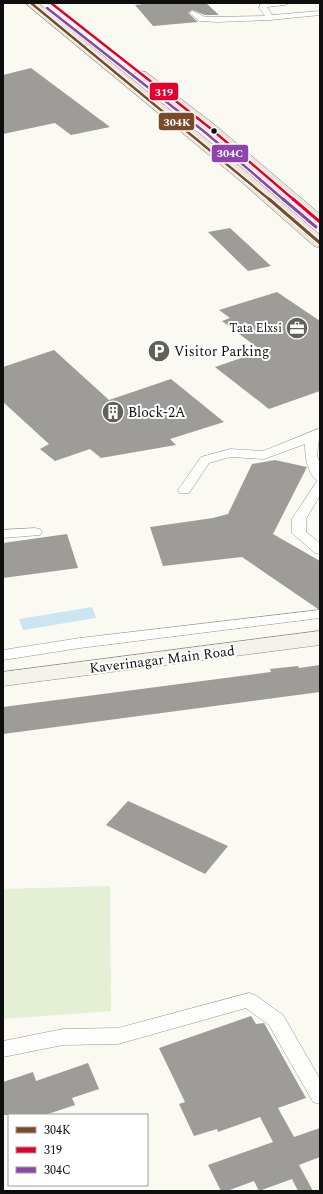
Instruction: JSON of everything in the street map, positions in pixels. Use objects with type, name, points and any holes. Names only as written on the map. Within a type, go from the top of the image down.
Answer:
[{"type":"main road","points":[[31,3],[243,176],[320,243]]},
{"type":"main road","points":[[51,3],[210,128],[320,222]]},
{"type":"street","points":[[270,18],[263,8],[264,5],[285,3]]},
{"type":"street","points":[[193,13],[202,19],[217,20],[270,18],[320,13]]},
{"type":"street","points":[[316,434],[311,456],[320,478]]},
{"type":"street","points":[[184,490],[205,460],[230,453],[264,455],[316,434]]},
{"type":"street","points":[[320,484],[299,519],[298,533],[320,550]]},
{"type":"street","points":[[3,534],[35,532]]},
{"type":"street","points":[[3,655],[80,643],[320,614]]},
{"type":"street","name":"Kaverinagar Main Road","points":[[3,679],[320,638]]},
{"type":"street","points":[[3,1049],[62,1037],[118,1036],[249,1000],[276,1020],[320,1096]]},
{"type":"green space","points":[[110,886],[111,1011],[3,1019],[3,889]]},
{"type":"water","points":[[92,607],[96,618],[23,630],[19,619]]},
{"type":"building","points":[[152,3],[206,3],[219,15],[205,15],[192,10],[188,13],[198,22],[153,26],[135,5]]},
{"type":"building","points":[[31,68],[110,127],[71,135],[55,123],[3,134],[3,75]]},
{"type":"building","points":[[230,228],[271,266],[248,271],[208,232]]},
{"type":"building","points":[[277,292],[320,321],[320,391],[269,409],[215,367],[262,351],[222,321],[230,318],[219,310]]},
{"type":"building","name":"Block-2A","points":[[54,350],[109,400],[171,379],[224,422],[170,439],[176,445],[101,458],[90,449],[55,461],[40,449],[49,444],[3,402],[3,367]]},
{"type":"building","points":[[275,460],[307,467],[273,534],[320,561],[320,609],[242,557],[163,566],[150,527],[213,518],[228,514],[252,464]]},
{"type":"building","points":[[67,534],[78,568],[3,578],[3,543]]},
{"type":"building","points":[[320,665],[320,692],[3,734],[3,707],[271,672],[270,669],[298,666],[299,668]]},
{"type":"building","points":[[128,801],[228,846],[205,874],[106,825]]},
{"type":"building","points":[[251,1016],[256,1024],[264,1023],[306,1098],[278,1108],[294,1137],[320,1128],[320,1157],[299,1165],[313,1191],[298,1191],[292,1179],[259,1191],[254,1181],[227,1191],[221,1191],[208,1165],[273,1142],[260,1117],[218,1132],[217,1129],[194,1136],[179,1104],[185,1102],[159,1048]]},
{"type":"building","points":[[88,1063],[99,1089],[72,1098],[75,1105],[48,1114],[3,1115],[3,1082],[33,1072],[36,1081]]},
{"type":"transit line","name":"304K","points":[[31,3],[243,176],[320,243]]},
{"type":"transit line","name":"319","points":[[51,3],[210,128],[320,222]]},
{"type":"transit line","name":"304C","points":[[47,8],[206,133],[316,227]]},
{"type":"place","name":"Tata Elxsi","points":[[297,328]]},
{"type":"place","name":"Visitor Parking","points":[[159,351]]},
{"type":"place","name":"Block-2A","points":[[113,412]]}]
